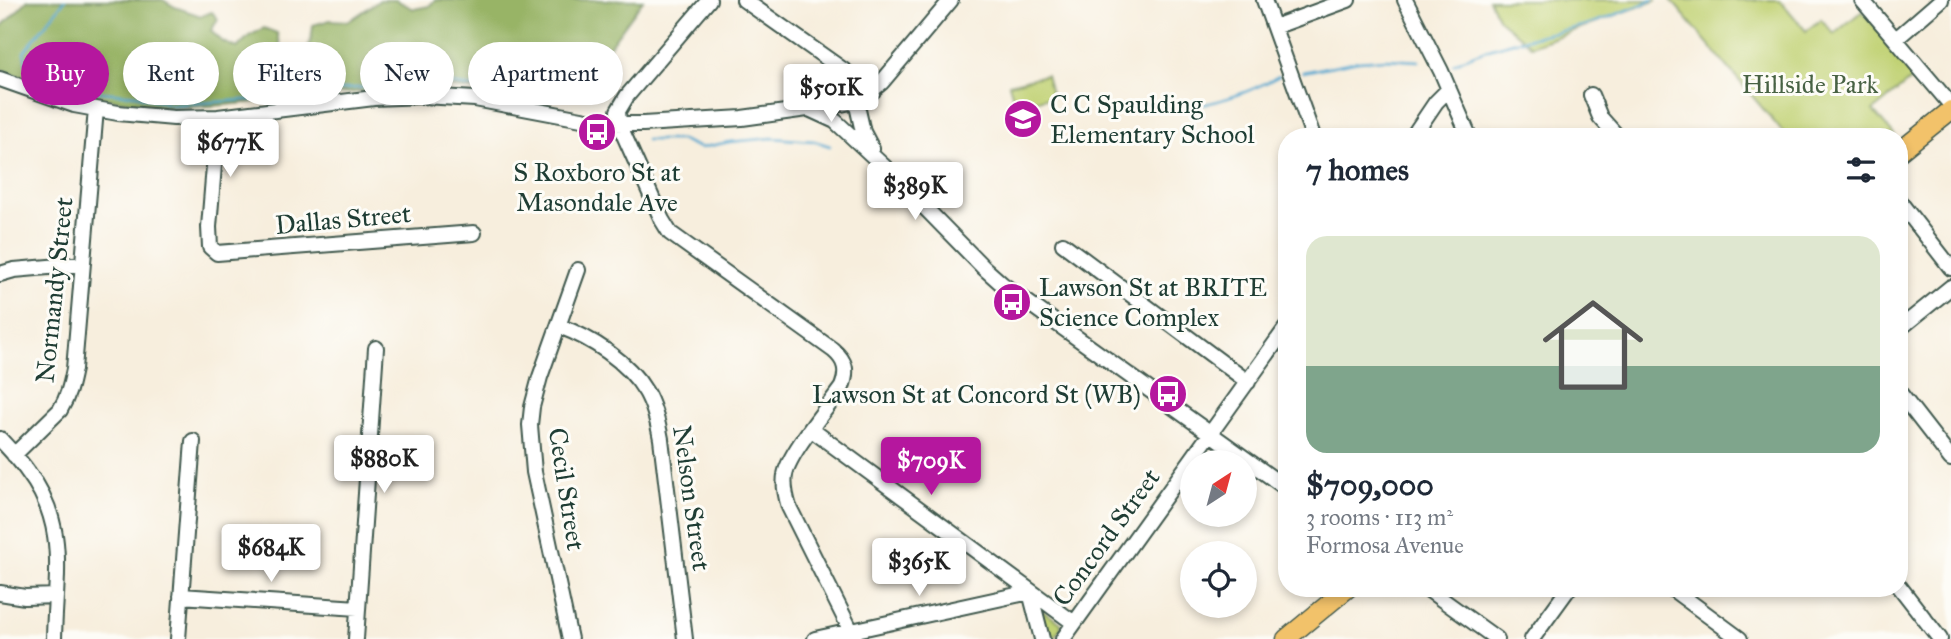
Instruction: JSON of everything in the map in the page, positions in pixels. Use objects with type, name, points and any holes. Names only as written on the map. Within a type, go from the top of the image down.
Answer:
[{"type":"main road","points":[[1908,144],[1951,108]]},
{"type":"main road","points":[[1286,639],[1337,597]]},
{"type":"street","points":[[709,0],[626,96],[618,111],[619,124],[670,233],[840,356],[844,362],[845,377],[842,387],[790,459],[785,477],[789,508],[853,635]]},
{"type":"street","points":[[744,0],[873,91]]},
{"type":"street","points":[[0,79],[74,105],[146,116],[184,118],[218,117],[423,96],[474,99],[583,120],[619,124],[742,118],[850,102],[873,91],[951,0]]},
{"type":"street","points":[[1264,0],[1311,128]]},
{"type":"street","points":[[1274,27],[1348,0]]},
{"type":"street","points":[[1405,0],[1466,128]]},
{"type":"street","points":[[1862,0],[1951,108]]},
{"type":"street","points":[[1896,39],[1941,0]]},
{"type":"street","points":[[1419,128],[1449,89]]},
{"type":"street","points":[[1591,96],[1600,117],[1610,128]]},
{"type":"street","points":[[850,102],[853,138]]},
{"type":"street","points":[[850,102],[864,135],[890,172]]},
{"type":"street","name":"Normandy Street","points":[[14,455],[60,410],[69,393],[74,369],[96,109]]},
{"type":"street","points":[[810,109],[835,121],[1002,284],[1278,482]]},
{"type":"street","name":"Dallas Street","points":[[218,117],[209,227],[210,247],[217,253],[474,233]]},
{"type":"street","points":[[1908,213],[1951,268]]},
{"type":"street","points":[[1063,244],[1248,382]]},
{"type":"street","points":[[0,274],[14,270],[83,264]]},
{"type":"street","name":"Cecil Street","points":[[570,639],[534,472],[530,425],[540,377],[578,270]]},
{"type":"street","points":[[1908,322],[1951,287]]},
{"type":"street","name":"Nelson Street","points":[[559,326],[587,339],[628,369],[646,391],[656,415],[663,452],[685,639]]},
{"type":"street","name":"Concord Street","points":[[1063,639],[1278,339]]},
{"type":"street","points":[[356,639],[376,348]]},
{"type":"street","points":[[1908,404],[1951,459]]},
{"type":"street","points":[[812,429],[1074,623]]},
{"type":"street","points":[[0,439],[29,472],[49,509],[58,550],[54,639]]},
{"type":"street","points":[[178,639],[193,441]]},
{"type":"street","points":[[815,639],[853,635],[1030,592]]},
{"type":"street","points":[[1030,592],[1042,639]]},
{"type":"street","points":[[0,593],[25,597],[56,596]]},
{"type":"street","points":[[181,596],[358,608]]},
{"type":"street","points":[[1439,597],[1497,639]]},
{"type":"street","points":[[1532,639],[1562,597]]},
{"type":"street","points":[[1683,597],[1741,639]]},
{"type":"street","points":[[1908,597],[1940,639]]},
{"type":"green space","points":[[28,0],[163,0],[201,16],[212,12],[218,19],[211,31],[223,42],[233,46],[233,104],[224,105],[170,108],[149,105],[219,105],[219,42],[123,42],[123,101],[109,99],[109,42],[21,42],[21,77],[0,69],[0,28]]},
{"type":"green space","points":[[380,0],[396,0],[414,9],[429,6],[435,0],[643,0],[612,42],[468,42],[468,89],[454,88],[454,42],[360,42],[360,92],[346,93],[346,42],[310,42],[313,25],[330,20],[349,21]]},
{"type":"green space","points":[[1489,0],[1657,0],[1531,46],[1499,19]]},
{"type":"green space","name":"Hillside Park","points":[[1671,0],[1780,0],[1806,31],[1821,19],[1834,34],[1862,11],[1918,74],[1873,111],[1888,128],[1779,128]]},
{"type":"green space","points":[[264,28],[277,33],[280,42],[243,42]]},
{"type":"green space","points":[[1046,75],[1052,97],[1015,104],[1009,84]]},
{"type":"green space","points":[[1040,609],[1061,623],[1061,628],[1053,638],[1048,635]]},
{"type":"waterway","points":[[65,0],[24,52],[29,77],[77,90],[136,95],[172,105],[302,96],[429,81],[468,86]]},
{"type":"waterway","points":[[1453,64],[1499,46],[1591,23],[1653,0]]},
{"type":"waterway","points":[[1303,72],[1358,61],[1419,61]]},
{"type":"waterway","points":[[1174,110],[1228,98],[1279,76]]},
{"type":"waterway","points":[[646,140],[681,140],[700,148],[772,138],[814,141],[830,146]]},
{"type":"place","name":"C C Spaulding Elementary School","points":[[1023,119]]},
{"type":"place","name":"S Roxboro St at Masondale Ave","points":[[597,132]]},
{"type":"place","name":"Lawson St at BRITE Science Complex","points":[[1012,302]]},
{"type":"place","name":"Lawson St at Concord St (WB)","points":[[1168,394]]}]
